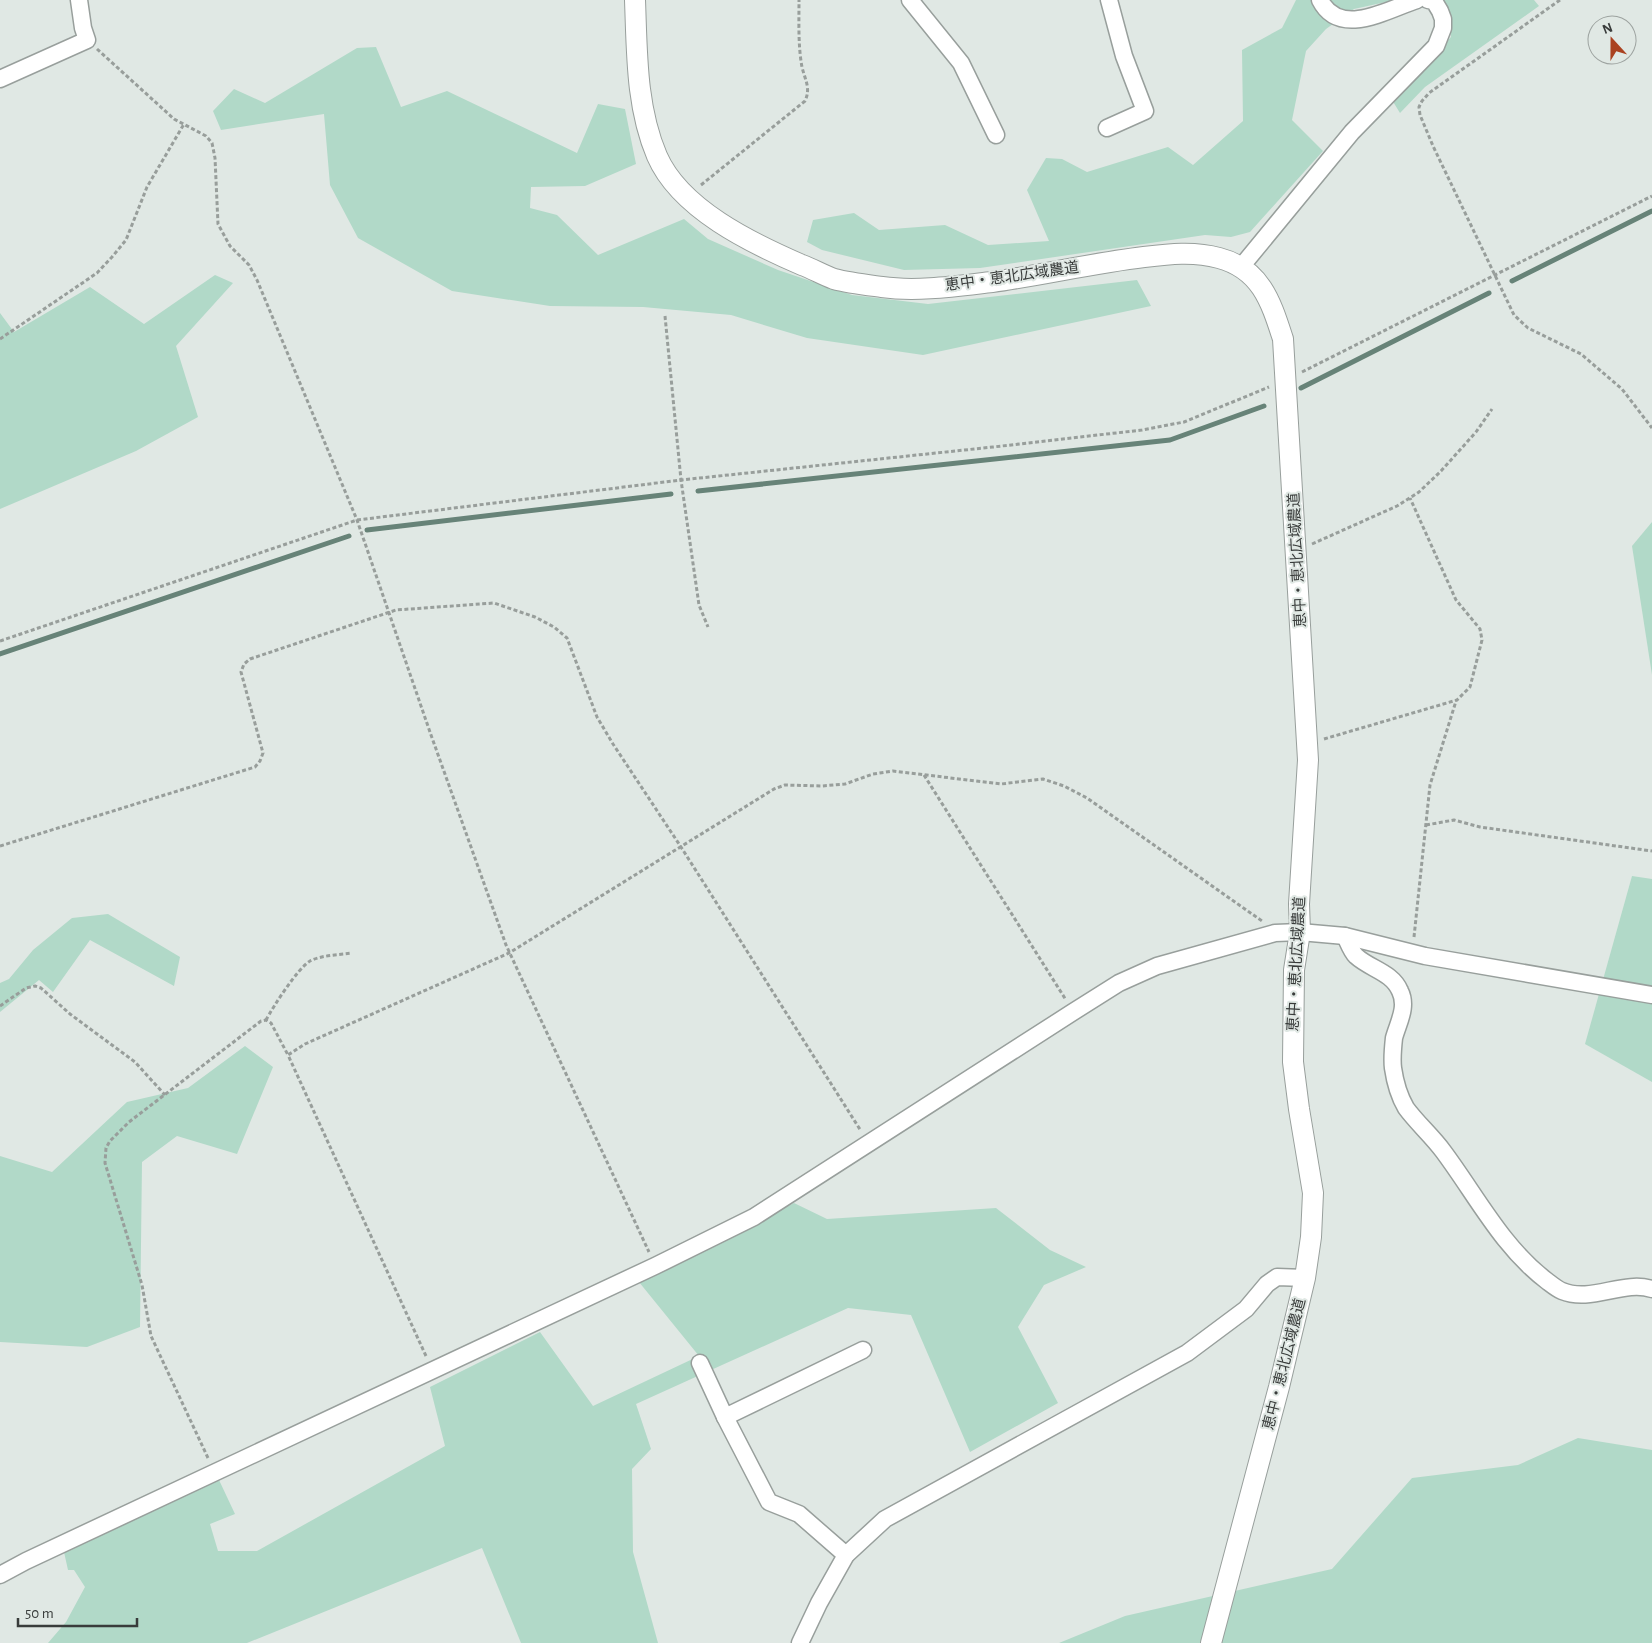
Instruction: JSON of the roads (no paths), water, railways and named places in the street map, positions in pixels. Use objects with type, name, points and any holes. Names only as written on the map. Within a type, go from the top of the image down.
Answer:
[{"type":"street","points":[[0,78],[87,40],[83,28],[79,0]]},
{"type":"street","name":"恵中・恵北広域農道","points":[[635,0],[640,88],[649,134],[667,176],[710,216],[767,250],[835,279],[884,288],[925,288],[992,282],[1128,259],[1176,254],[1202,254],[1220,258],[1242,267],[1258,282],[1274,309],[1283,339],[1308,760],[1299,904],[1300,932],[1294,970],[1292,1062],[1298,1109],[1313,1193],[1311,1237],[1305,1278],[1280,1387],[1210,1643]]},
{"type":"street","points":[[910,0],[961,64],[996,135]]},
{"type":"street","points":[[1107,128],[1146,111],[1124,56],[1110,0]]},
{"type":"street","points":[[1320,0],[1323,6],[1334,14],[1348,20],[1364,20],[1417,0]]},
{"type":"street","points":[[1242,267],[1352,132],[1436,46],[1443,28],[1443,19],[1434,1],[1428,0]]},
{"type":"street","points":[[0,1575],[26,1561],[655,1266],[754,1217],[1119,983],[1157,966],[1275,933],[1300,932],[1345,936],[1411,953],[1516,973],[1652,995]]},
{"type":"street","points":[[1345,936],[1356,956],[1389,976],[1401,991],[1403,1011],[1394,1039],[1392,1066],[1398,1089],[1406,1107],[1442,1150],[1506,1241],[1531,1269],[1562,1292],[1594,1294],[1625,1287],[1644,1286],[1652,1289]]},
{"type":"street","points":[[800,1643],[819,1603],[846,1555],[885,1519],[1187,1353],[1246,1309],[1267,1284],[1277,1278],[1305,1278]]},
{"type":"street","points":[[725,1417],[863,1350]]},
{"type":"street","points":[[700,1364],[769,1502],[799,1514],[846,1555]]},
{"type":"waterway","points":[[1512,281],[1652,211]]},
{"type":"waterway","points":[[1301,388],[1489,293]]},
{"type":"waterway","points":[[698,491],[1170,440],[1264,406]]},
{"type":"waterway","points":[[367,530],[671,494]]},
{"type":"waterway","points":[[0,654],[349,536]]}]
